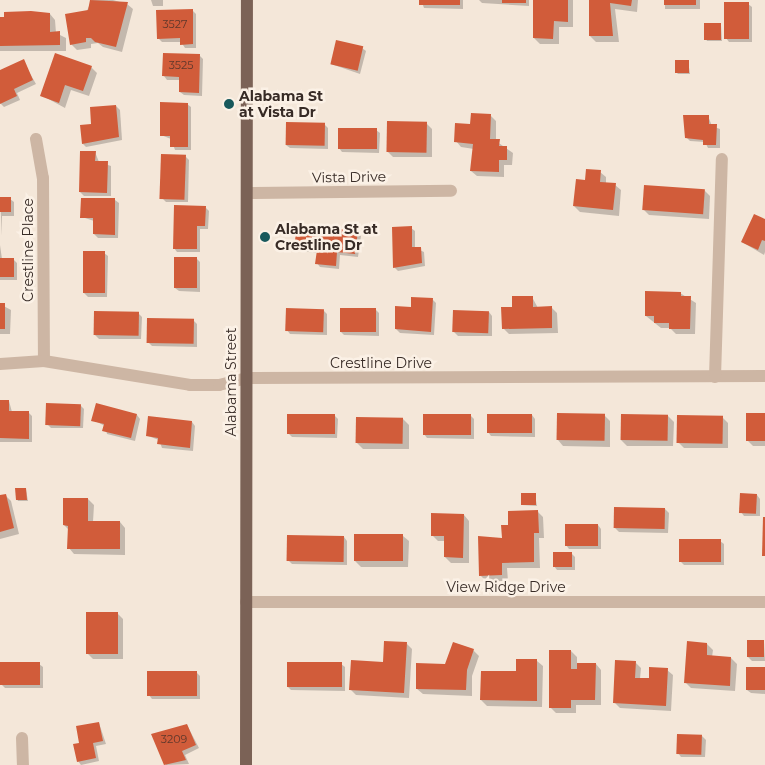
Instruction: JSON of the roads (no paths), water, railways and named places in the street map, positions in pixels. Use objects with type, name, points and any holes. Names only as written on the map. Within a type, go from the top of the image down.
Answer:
[{"type":"main road","name":"Alabama Street","points":[[246,765],[247,0]]},
{"type":"street","name":"Crestline Place","points":[[36,139],[43,178],[44,361]]},
{"type":"street","points":[[714,377],[722,160]]},
{"type":"street","name":"Vista Drive","points":[[247,193],[450,191]]},
{"type":"street","name":"Crestline Drive","points":[[0,364],[44,361],[190,384],[219,385],[246,378],[765,376]]},
{"type":"street","name":"View Ridge Drive","points":[[246,602],[765,602]]},
{"type":"street","points":[[22,738],[22,765]]},
{"type":"place","name":"Alabama St at Vista Dr","points":[[229,104]]},
{"type":"place","name":"Alabama St at Crestline Dr","points":[[265,237]]}]
